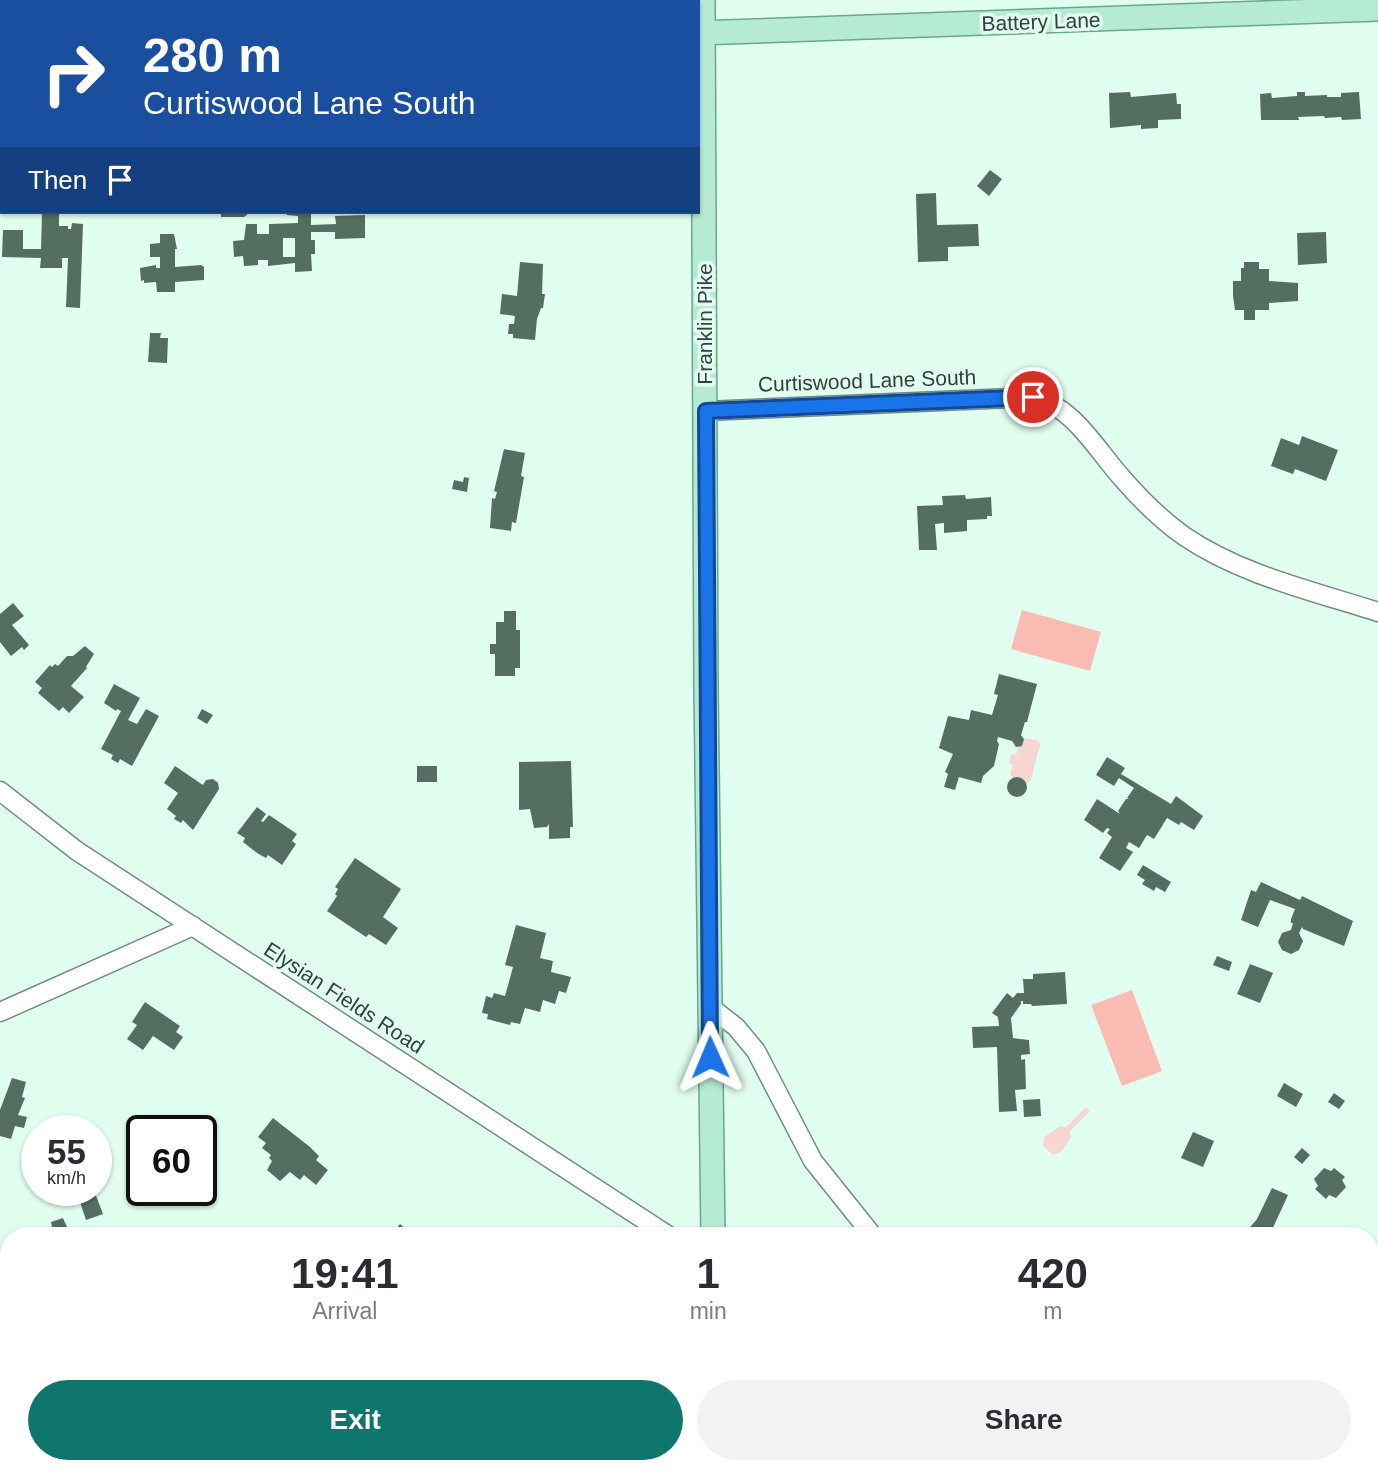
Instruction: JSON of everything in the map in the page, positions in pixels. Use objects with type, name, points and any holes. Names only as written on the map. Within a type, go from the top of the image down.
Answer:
[{"type":"main road","name":"Franklin Pike","points":[[703,0],[701,33],[713,1227]]},
{"type":"main road","name":"Battery Lane","points":[[701,33],[1378,9]]},
{"type":"street","name":"Curtiswood Lane South","points":[[706,411],[1033,397],[1046,400],[1057,406],[1082,430],[1154,513],[1185,537],[1259,573],[1378,612]]},
{"type":"street","name":"Elysian Fields Road","points":[[0,791],[77,851],[655,1227]]},
{"type":"street","points":[[0,1012],[192,926]]},
{"type":"street","points":[[709,1006],[736,1027],[756,1051],[813,1161],[866,1227]]},
{"type":"shaded area","points":[[1022,610],[1101,632],[1090,671],[1011,649]]},
{"type":"shaded area","points":[[1026,738],[1039,741],[1041,747],[1031,780],[1026,784],[1015,780],[1010,774],[1013,765],[1009,763],[1011,754],[1016,755],[1020,741]]},
{"type":"shaded area","points":[[1132,990],[1162,1071],[1122,1086],[1091,1005]]},
{"type":"shaded area","points":[[1086,1107],[1090,1111],[1070,1131],[1071,1137],[1061,1152],[1053,1155],[1043,1146],[1044,1137],[1060,1126],[1066,1127]]},
{"type":"building","points":[[1130,92],[1131,97],[1176,93],[1177,104],[1181,104],[1181,119],[1158,120],[1158,128],[1141,129],[1141,125],[1110,128],[1109,93]]},
{"type":"building","points":[[1297,92],[1305,92],[1305,96],[1341,97],[1341,93],[1359,92],[1361,119],[1342,120],[1341,117],[1324,116],[1298,117],[1299,120],[1261,120],[1260,94],[1271,93],[1272,98],[1297,96]]},
{"type":"building","points":[[990,170],[1002,179],[989,196],[977,186]]},
{"type":"building","points":[[936,193],[937,225],[978,224],[979,246],[948,247],[948,261],[918,262],[916,194]]},
{"type":"building","points":[[42,214],[59,214],[59,226],[68,226],[68,229],[71,229],[72,223],[83,224],[80,308],[66,307],[68,258],[62,258],[62,268],[40,268],[41,258],[2,257],[3,230],[23,230],[23,249],[41,249]]},
{"type":"building","points":[[221,214],[247,214],[244,217],[221,217]]},
{"type":"building","points":[[287,214],[311,214],[311,225],[336,224],[335,216],[365,215],[365,238],[335,239],[335,232],[311,232],[311,240],[315,240],[315,254],[311,254],[312,271],[295,272],[295,263],[268,266],[268,260],[258,260],[258,265],[244,266],[243,256],[234,257],[233,241],[244,240],[246,224],[257,224],[257,234],[269,234],[269,224],[298,223],[298,216]],"holes":[[[283,238],[295,238],[295,257],[283,257]]]},
{"type":"building","points":[[1326,232],[1327,263],[1298,265],[1297,233]]},
{"type":"building","points":[[160,234],[174,234],[177,249],[175,267],[201,265],[204,267],[204,280],[175,282],[175,292],[157,292],[156,282],[141,281],[140,268],[156,265],[156,268],[160,268],[160,257],[150,257],[150,244],[160,243]]},
{"type":"building","points":[[520,262],[543,264],[542,294],[545,294],[543,308],[537,319],[535,340],[513,338],[513,334],[508,334],[509,324],[514,324],[515,316],[500,314],[502,294],[517,296]]},
{"type":"building","points":[[1244,262],[1259,262],[1259,269],[1269,269],[1269,281],[1298,283],[1298,301],[1269,303],[1269,310],[1255,310],[1255,320],[1244,320],[1244,310],[1235,310],[1233,281],[1241,281]]},
{"type":"building","points":[[150,333],[161,333],[160,338],[168,338],[167,363],[148,362]]},
{"type":"building","points":[[1302,436],[1338,450],[1326,481],[1295,469],[1293,474],[1271,466],[1281,438],[1299,445]]},
{"type":"building","points":[[504,449],[525,453],[516,523],[512,522],[511,531],[490,528],[492,498],[495,499],[497,492],[494,491]]},
{"type":"building","points":[[464,477],[469,478],[467,492],[452,489],[454,480],[463,482]]},
{"type":"building","points":[[965,495],[966,499],[991,497],[992,516],[987,516],[987,519],[967,520],[967,531],[944,533],[944,523],[935,524],[937,550],[919,550],[917,506],[943,505],[942,496]]},
{"type":"building","points":[[13,603],[24,616],[12,625],[29,645],[11,656],[0,642],[0,614]]},
{"type":"building","points":[[504,611],[516,611],[516,630],[520,630],[520,668],[515,668],[515,676],[495,676],[495,654],[490,654],[490,644],[496,644],[496,622],[504,622]]},
{"type":"building","points":[[85,646],[94,654],[87,668],[71,686],[84,697],[69,713],[63,707],[59,711],[38,693],[42,688],[35,682],[50,665],[58,666],[67,656],[73,656]]},
{"type":"building","points":[[999,674],[1037,684],[1021,735],[1024,739],[1022,746],[1016,747],[1012,741],[998,737],[994,766],[983,776],[981,783],[959,777],[955,790],[944,787],[948,774],[945,772],[953,754],[939,748],[948,716],[969,720],[971,710],[992,715],[998,695],[994,694]]},
{"type":"building","points":[[114,684],[140,698],[128,720],[137,724],[146,709],[159,716],[132,766],[120,759],[118,763],[111,759],[113,755],[101,749],[121,711],[116,711],[104,703]]},
{"type":"building","points":[[202,709],[213,715],[207,724],[197,718]]},
{"type":"building","points":[[1107,757],[1125,768],[1121,774],[1171,804],[1176,796],[1203,816],[1194,830],[1167,818],[1154,839],[1147,835],[1139,848],[1129,842],[1126,848],[1133,852],[1120,871],[1099,858],[1112,837],[1107,833],[1110,829],[1107,828],[1103,833],[1084,820],[1097,799],[1120,814],[1118,811],[1126,799],[1129,799],[1127,798],[1134,788],[1119,778],[1114,786],[1096,775]]},
{"type":"building","points":[[571,761],[573,827],[570,827],[570,838],[549,839],[549,824],[547,827],[534,828],[530,809],[519,810],[519,762]]},
{"type":"building","points":[[175,766],[203,785],[206,780],[213,779],[218,783],[219,789],[193,830],[183,820],[181,823],[174,819],[176,816],[167,809],[178,793],[164,783]]},
{"type":"building","points":[[417,766],[437,766],[437,782],[417,782]]},
{"type":"building","points":[[1013,777],[1021,777],[1027,787],[1021,797],[1013,797],[1007,791],[1007,783]]},
{"type":"building","points":[[257,807],[266,814],[261,821],[269,815],[297,834],[292,841],[296,844],[282,865],[268,855],[266,858],[257,853],[243,842],[245,838],[237,833]]},
{"type":"building","points":[[355,858],[401,889],[383,917],[398,928],[386,945],[369,934],[366,937],[327,911],[337,896],[335,894],[338,889],[335,887]]},
{"type":"building","points":[[1143,865],[1171,882],[1165,892],[1156,887],[1154,891],[1142,884],[1145,880],[1137,875]]},
{"type":"building","points":[[1261,882],[1300,900],[1302,896],[1353,921],[1344,946],[1302,927],[1299,933],[1303,941],[1299,950],[1291,954],[1282,950],[1278,942],[1282,933],[1291,930],[1295,909],[1270,900],[1258,927],[1241,920],[1251,890],[1256,892]]},
{"type":"building","points":[[516,925],[546,933],[540,958],[553,961],[551,972],[571,977],[566,993],[559,991],[555,1004],[543,1000],[540,1012],[525,1008],[520,1024],[511,1022],[510,1025],[487,1019],[488,1014],[482,1013],[486,996],[492,998],[494,993],[505,996],[513,967],[505,965]]},
{"type":"building","points":[[1217,956],[1232,962],[1229,971],[1213,965]]},
{"type":"building","points":[[1250,964],[1273,973],[1260,1003],[1237,994]]},
{"type":"building","points":[[1065,972],[1067,1004],[1032,1006],[1021,1001],[1011,1018],[1013,1038],[1029,1040],[1030,1054],[1021,1055],[1021,1060],[1025,1059],[1026,1089],[1015,1090],[1017,1111],[999,1112],[997,1047],[973,1048],[972,1027],[999,1026],[998,1017],[992,1013],[1007,993],[1013,998],[1017,993],[1024,993],[1023,979],[1033,979],[1033,974]]},
{"type":"building","points":[[145,1002],[180,1026],[176,1032],[183,1037],[174,1050],[153,1036],[143,1050],[127,1039],[137,1025],[132,1022]]},
{"type":"building","points":[[12,1078],[26,1082],[22,1097],[25,1098],[18,1115],[21,1116],[21,1127],[15,1126],[11,1139],[0,1136],[0,1110]]},
{"type":"building","points":[[1284,1083],[1303,1094],[1296,1107],[1277,1096]]},
{"type":"building","points":[[1334,1093],[1345,1101],[1339,1109],[1328,1102]]},
{"type":"building","points":[[1040,1099],[1041,1116],[1024,1117],[1023,1100]]},
{"type":"building","points":[[273,1118],[310,1147],[319,1156],[316,1160],[328,1170],[316,1185],[304,1175],[300,1180],[290,1172],[280,1181],[267,1170],[272,1161],[269,1158],[271,1155],[262,1148],[266,1143],[258,1137]]},
{"type":"building","points":[[1193,1132],[1214,1141],[1203,1167],[1181,1158]]},
{"type":"building","points":[[1302,1148],[1310,1155],[1302,1164],[1294,1157]]},
{"type":"building","points":[[1324,1168],[1331,1171],[1334,1168],[1345,1177],[1342,1180],[1346,1187],[1336,1198],[1329,1195],[1326,1199],[1315,1189],[1318,1186],[1314,1179]]},
{"type":"building","points":[[1272,1188],[1288,1195],[1273,1227],[1250,1227]]},
{"type":"building","points":[[81,1206],[100,1206],[103,1214],[86,1220]]},
{"type":"building","points":[[63,1218],[67,1227],[52,1227],[51,1222]]},
{"type":"route","points":[[710,1057],[706,411],[1033,397]]}]
